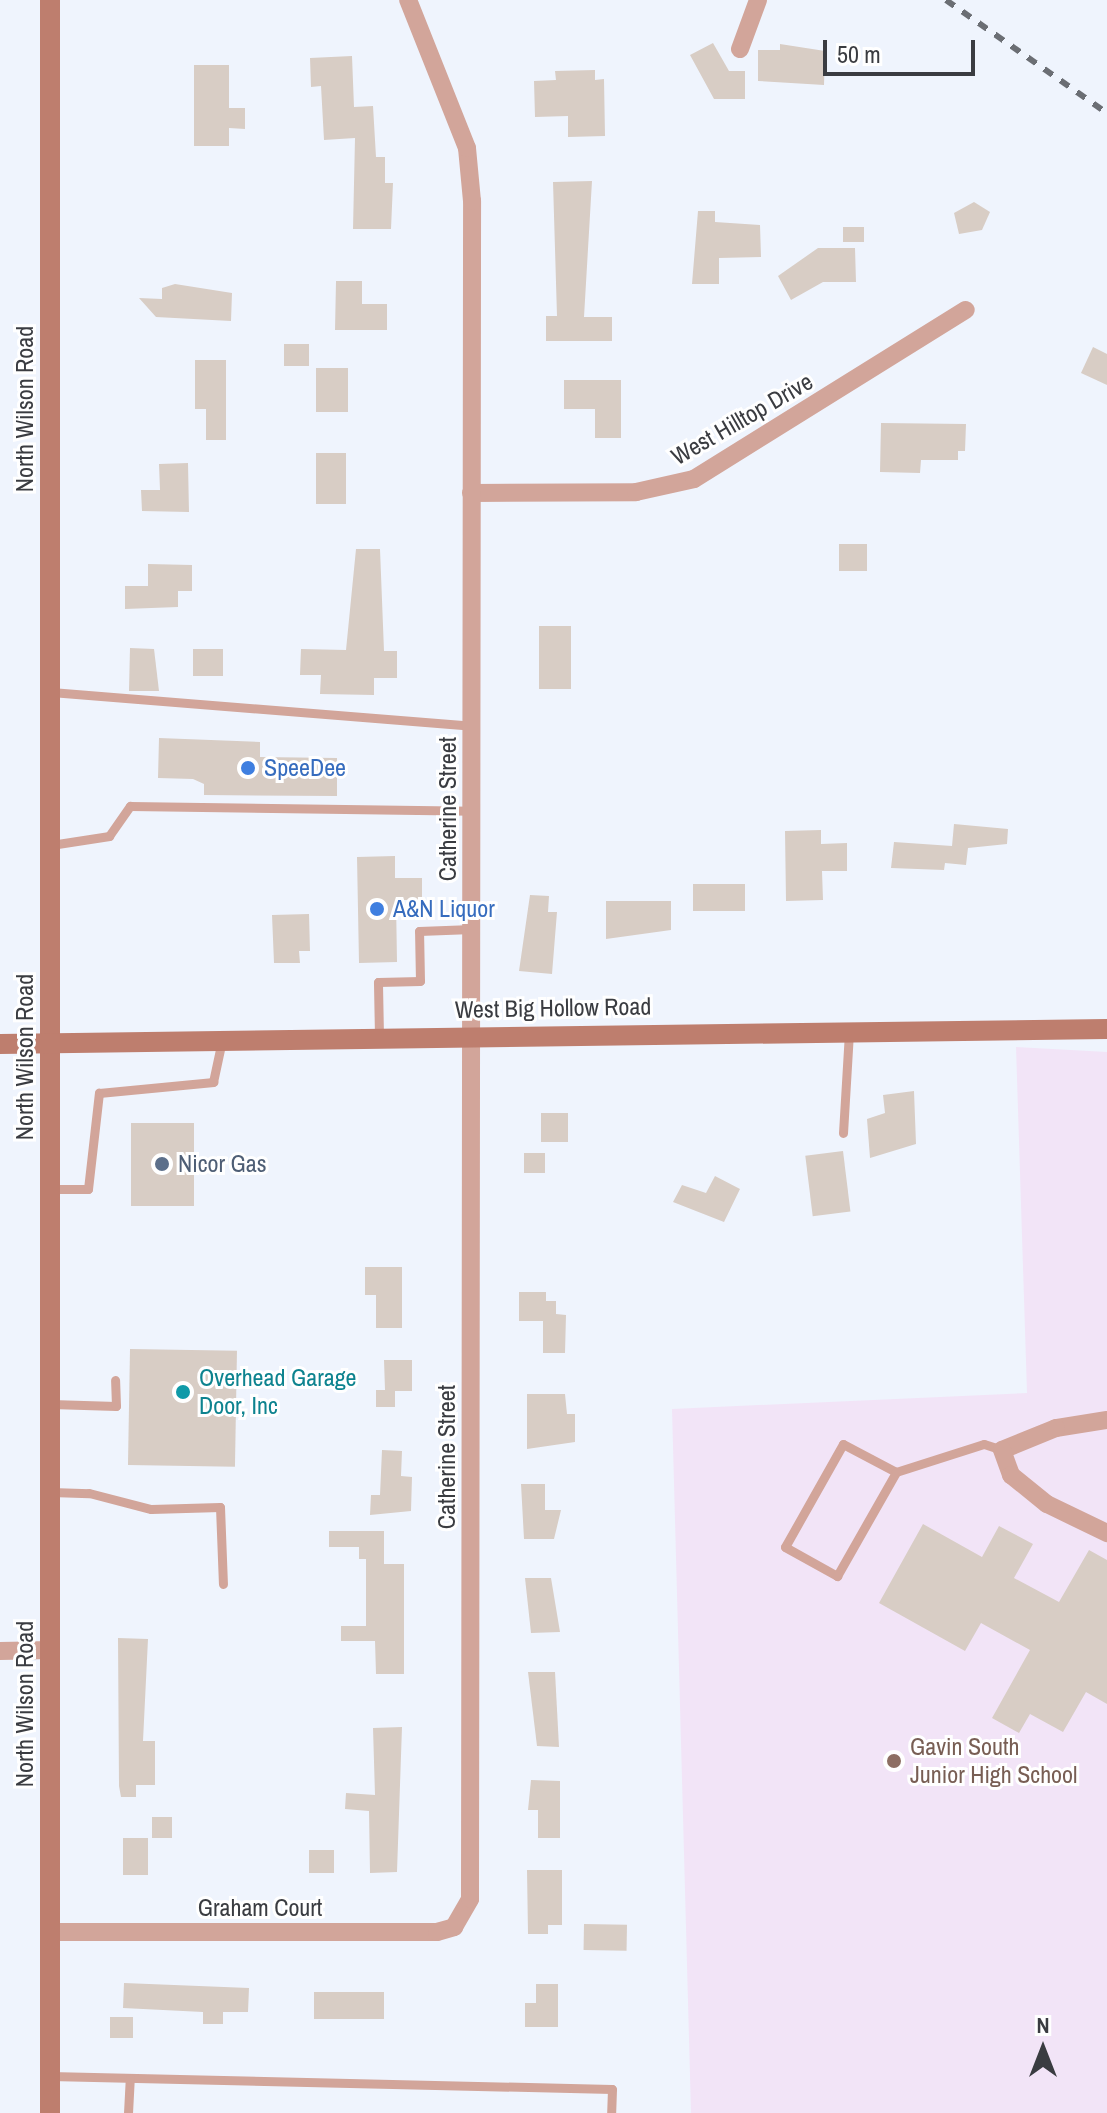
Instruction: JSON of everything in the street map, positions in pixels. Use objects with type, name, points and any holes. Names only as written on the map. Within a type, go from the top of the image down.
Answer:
[{"type":"street","name":"North Wilson Road","points":[[50,0],[50,2113]]},
{"type":"street","name":"Catherine Street","points":[[408,0],[467,148],[472,1035],[470,1899],[464,1916]]},
{"type":"street","points":[[740,49],[758,0]]},
{"type":"street","name":"West Hilltop Drive","points":[[471,493],[636,492],[694,479],[966,310]]},
{"type":"street","name":"West Big Hollow Road","points":[[0,1044],[379,1036],[1107,1029]]},
{"type":"street","points":[[1107,1420],[1056,1428],[1002,1450],[1011,1475],[1047,1504],[1107,1533]]},
{"type":"street","points":[[0,1651],[51,1650]]},
{"type":"street","name":"Graham Court","points":[[50,1932],[437,1932],[464,1916]]},
{"type":"lane","points":[[51,692],[472,726]]},
{"type":"lane","points":[[51,845],[109,836],[130,806],[472,811]]},
{"type":"lane","points":[[379,1036],[378,982],[420,981],[419,931],[472,929]]},
{"type":"lane","points":[[843,1133],[850,1030]]},
{"type":"lane","points":[[51,1189],[88,1189],[99,1093],[213,1082],[222,1040]]},
{"type":"lane","points":[[51,1404],[116,1406],[115,1380]]},
{"type":"lane","points":[[896,1472],[843,1444],[785,1547],[837,1576],[896,1472],[984,1444],[1002,1450]]},
{"type":"lane","points":[[51,1492],[89,1493],[151,1509],[220,1507],[223,1584]]},
{"type":"lane","points":[[50,2076],[612,2089],[611,2113]]},
{"type":"lane","points":[[128,2113],[130,2078]]},
{"type":"shaded area","name":"Gavin South Junior High School","points":[[1016,1047],[1107,1052],[1107,2113],[691,2113],[672,1409],[1027,1393]]},
{"type":"building","points":[[713,43],[729,71],[745,71],[745,99],[714,99],[690,55]]},
{"type":"building","points":[[780,44],[825,51],[824,85],[758,81],[758,50],[780,50]]},
{"type":"building","points":[[352,56],[354,107],[373,106],[376,157],[385,157],[385,183],[393,183],[391,229],[353,229],[355,138],[324,140],[321,86],[311,87],[310,58]]},
{"type":"building","points":[[194,65],[229,65],[229,108],[245,108],[245,129],[229,128],[229,146],[194,146]]},
{"type":"building","points":[[595,70],[595,80],[604,79],[605,136],[568,137],[568,116],[535,117],[534,81],[556,80],[555,71]]},
{"type":"building","points":[[592,181],[584,317],[612,317],[612,341],[546,341],[546,316],[557,316],[553,182]]},
{"type":"building","points":[[974,202],[990,212],[982,230],[959,234],[954,213]]},
{"type":"building","points":[[698,211],[715,211],[715,222],[760,225],[761,257],[719,258],[719,284],[692,284]]},
{"type":"building","points":[[843,227],[864,227],[864,242],[843,242]]},
{"type":"building","points":[[818,248],[855,248],[856,282],[823,282],[791,300],[778,276]]},
{"type":"building","points":[[336,281],[362,281],[362,304],[387,304],[387,330],[335,330]]},
{"type":"building","points":[[175,284],[232,293],[231,321],[156,317],[139,298],[162,299],[162,288]]},
{"type":"building","points":[[284,344],[309,344],[309,366],[284,366]]},
{"type":"building","points":[[1093,347],[1107,354],[1107,385],[1081,373]]},
{"type":"building","points":[[195,360],[226,360],[226,440],[206,440],[206,409],[195,409]]},
{"type":"building","points":[[316,368],[348,368],[348,412],[316,412]]},
{"type":"building","points":[[564,380],[621,380],[621,438],[595,438],[595,409],[564,409]]},
{"type":"building","points":[[881,423],[966,424],[965,451],[958,451],[958,460],[921,460],[920,473],[880,472]]},
{"type":"building","points":[[316,453],[346,453],[346,504],[316,504]]},
{"type":"building","points":[[188,463],[189,512],[142,511],[141,490],[160,490],[159,464]]},
{"type":"building","points":[[839,544],[867,544],[867,571],[839,571]]},
{"type":"building","points":[[356,549],[380,549],[384,651],[397,651],[397,678],[374,678],[374,695],[320,694],[321,675],[300,675],[301,649],[346,650]]},
{"type":"building","points":[[148,564],[192,565],[192,591],[178,591],[178,607],[125,609],[125,586],[148,586]]},
{"type":"building","points":[[539,626],[571,626],[571,689],[539,689]]},
{"type":"building","points":[[130,648],[154,649],[159,691],[129,691]]},
{"type":"building","points":[[193,649],[223,649],[223,676],[193,676]]},
{"type":"building","name":"SpeeDee","points":[[159,738],[260,742],[260,757],[337,758],[337,796],[204,795],[204,784],[193,779],[158,778]]},
{"type":"building","points":[[954,824],[1008,829],[1007,844],[968,848],[966,865],[945,863],[944,870],[891,868],[894,842],[952,846]]},
{"type":"building","points":[[821,830],[821,844],[847,843],[847,871],[822,871],[823,900],[786,901],[785,831]]},
{"type":"building","name":"A&N Liquor","points":[[395,856],[395,878],[422,878],[422,900],[396,900],[397,962],[359,963],[357,857]]},
{"type":"building","points":[[693,884],[745,884],[745,911],[693,911]]},
{"type":"building","points":[[530,895],[549,896],[548,912],[557,912],[552,974],[519,971]]},
{"type":"building","points":[[606,901],[671,901],[671,930],[606,939]]},
{"type":"building","points":[[309,914],[310,951],[299,951],[300,963],[274,963],[272,915]]},
{"type":"building","points":[[914,1091],[916,1144],[870,1158],[867,1119],[885,1113],[883,1095]]},
{"type":"building","points":[[541,1113],[568,1113],[568,1142],[541,1142]]},
{"type":"building","name":"Nicor Gas","points":[[131,1123],[194,1123],[194,1206],[131,1206]]},
{"type":"building","points":[[843,1151],[850,1212],[813,1216],[805,1156]]},
{"type":"building","points":[[524,1153],[545,1153],[545,1173],[524,1173]]},
{"type":"building","points":[[715,1176],[740,1189],[724,1222],[673,1202],[682,1185],[706,1193]]},
{"type":"building","points":[[365,1267],[402,1267],[402,1328],[376,1328],[376,1295],[365,1295]]},
{"type":"building","points":[[519,1292],[546,1292],[546,1301],[556,1301],[556,1314],[566,1315],[565,1353],[543,1353],[543,1321],[519,1321]]},
{"type":"building","name":"Overhead Garage Door, Inc","points":[[130,1349],[237,1351],[235,1467],[128,1465]]},
{"type":"building","points":[[384,1360],[412,1360],[412,1391],[395,1391],[395,1407],[376,1407],[376,1390],[385,1390]]},
{"type":"building","points":[[527,1394],[565,1394],[567,1414],[575,1414],[575,1442],[527,1449]]},
{"type":"building","points":[[382,1450],[402,1451],[401,1476],[412,1477],[411,1511],[370,1515],[371,1495],[380,1495]]},
{"type":"building","points":[[521,1484],[545,1484],[545,1510],[561,1510],[554,1539],[524,1539]]},
{"type":"building","points":[[923,1524],[982,1557],[999,1526],[1033,1544],[1014,1578],[1059,1602],[1089,1550],[1107,1560],[1107,1704],[1086,1692],[1063,1732],[1030,1714],[1019,1733],[992,1718],[1030,1650],[981,1623],[965,1651],[879,1603]]},
{"type":"building","points":[[329,1531],[384,1531],[384,1564],[404,1564],[404,1674],[376,1674],[375,1641],[341,1641],[341,1626],[366,1626],[366,1559],[359,1559],[359,1547],[329,1547]]},
{"type":"building","points":[[525,1578],[551,1578],[560,1632],[531,1633]]},
{"type":"building","points":[[118,1638],[148,1639],[143,1741],[155,1741],[155,1785],[136,1785],[136,1797],[121,1797],[119,1786]]},
{"type":"building","points":[[528,1672],[555,1672],[559,1747],[537,1746]]},
{"type":"building","points":[[402,1727],[397,1872],[370,1873],[369,1811],[345,1809],[346,1793],[375,1795],[373,1728]]},
{"type":"building","points":[[531,1780],[560,1781],[560,1838],[538,1838],[538,1810],[528,1810]]},
{"type":"building","points":[[152,1817],[172,1817],[172,1838],[152,1838]]},
{"type":"building","points":[[123,1838],[148,1838],[148,1875],[123,1875]]},
{"type":"building","points":[[309,1850],[334,1850],[334,1873],[309,1873]]},
{"type":"building","points":[[527,1870],[562,1870],[562,1925],[548,1925],[548,1934],[528,1934]]},
{"type":"building","points":[[584,1924],[627,1925],[627,1951],[584,1950]]},
{"type":"building","points":[[124,1983],[249,1988],[248,2012],[223,2012],[223,2024],[203,2024],[203,2012],[123,2008]]},
{"type":"building","points":[[536,1984],[558,1984],[558,2027],[525,2027],[525,2003],[536,2003]]},
{"type":"building","points":[[314,1992],[384,1992],[384,2019],[314,2019]]},
{"type":"building","points":[[110,2017],[133,2017],[133,2038],[110,2038]]},
{"type":"railway","points":[[946,0],[1107,113]]},
{"type":"place","name":"SpeeDee","points":[[248,768]]},
{"type":"place","name":"A&N Liquor","points":[[377,909]]},
{"type":"place","name":"Nicor Gas","points":[[162,1164]]},
{"type":"place","name":"Overhead Garage Door, Inc","points":[[183,1392]]},
{"type":"place","name":"Gavin South Junior High School","points":[[894,1761]]}]
